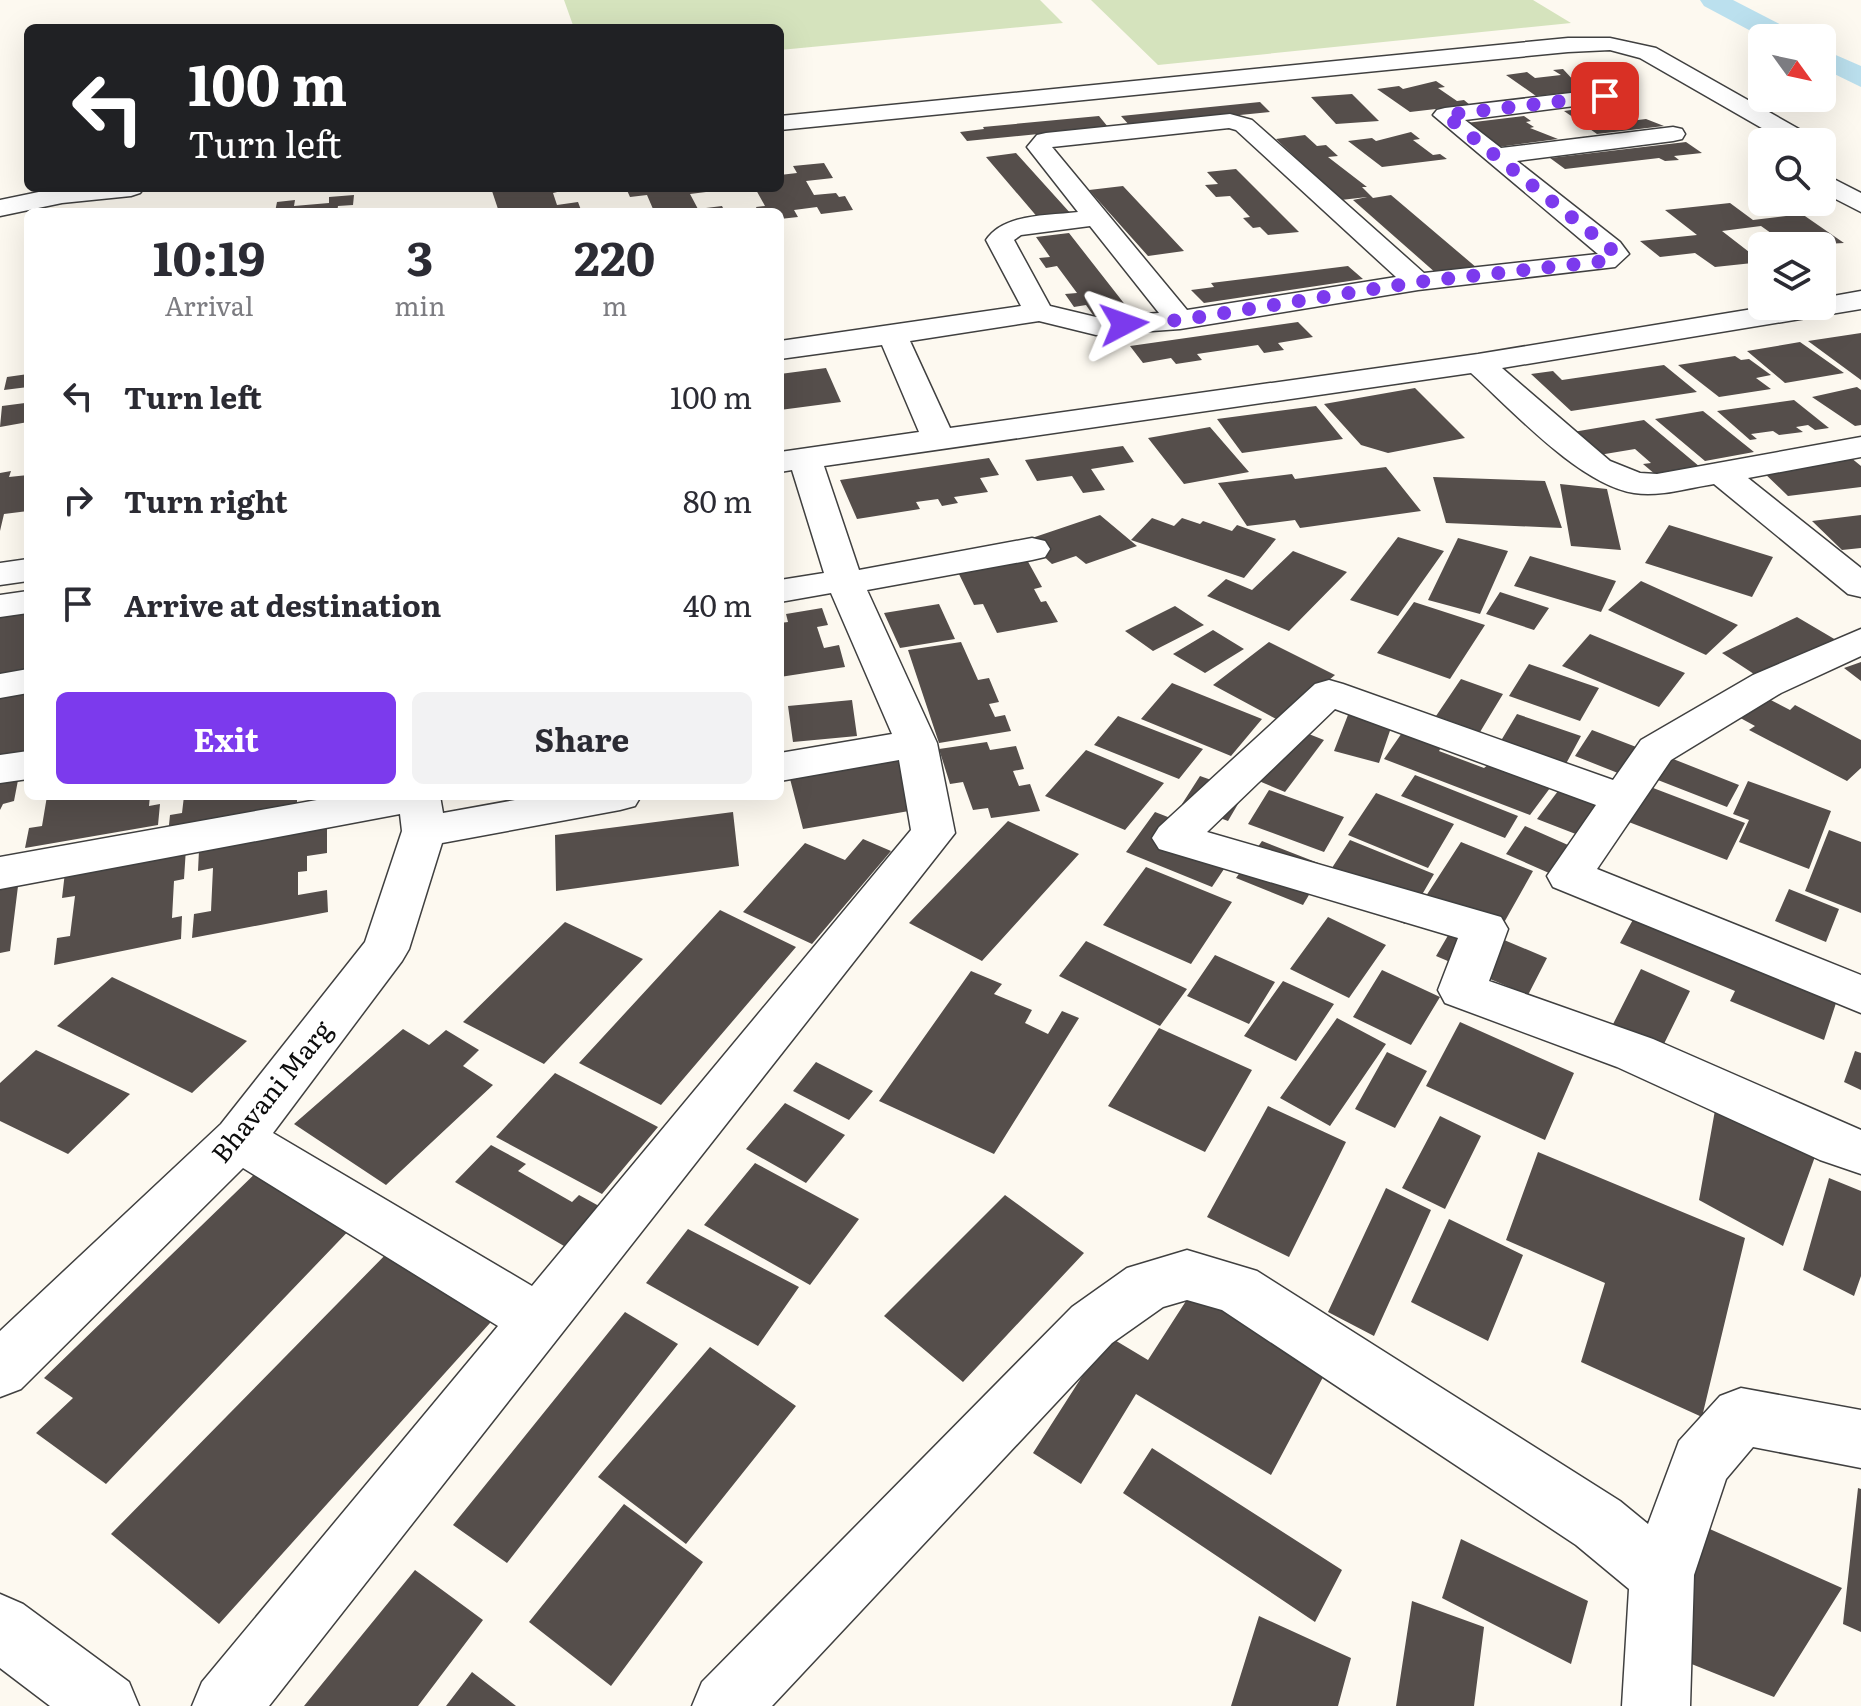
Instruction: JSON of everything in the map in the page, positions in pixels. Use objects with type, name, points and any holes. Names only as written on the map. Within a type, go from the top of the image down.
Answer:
[{"type":"street","points":[[784,123],[1536,48],[1610,44],[1648,53],[1779,128]]},
{"type":"street","points":[[1610,44],[1613,54],[1748,136]]},
{"type":"street","points":[[784,349],[1039,312],[1096,326],[1180,320],[1418,282],[1605,261],[1615,254],[1445,115],[1605,96]]},
{"type":"street","points":[[1538,104],[1593,144]]},
{"type":"street","points":[[1180,320],[1099,217],[1047,160],[1039,147],[1046,140],[1230,121],[1244,125],[1418,282]]},
{"type":"street","points":[[1495,156],[1673,134]]},
{"type":"street","points":[[1836,189],[1861,204]]},
{"type":"street","points":[[0,208],[92,192]]},
{"type":"street","points":[[1039,312],[1000,240],[1005,232],[1099,217]]},
{"type":"street","points":[[226,1706],[933,833],[917,743],[793,461],[1478,363],[1861,300]]},
{"type":"street","points":[[892,335],[939,440]]},
{"type":"street","points":[[1478,363],[1598,468],[1635,483],[1657,484],[1861,447]]},
{"type":"street","points":[[1721,473],[1861,586]]},
{"type":"street","points":[[784,590],[1032,549]]},
{"type":"street","points":[[0,574],[24,571]]},
{"type":"street","points":[[0,606],[24,603]]},
{"type":"street","points":[[1861,641],[1767,684],[1656,750],[1569,876],[1861,995]]},
{"type":"street","points":[[0,686],[24,682]]},
{"type":"street","points":[[1623,799],[1329,693],[1174,838],[1485,929],[1462,990],[1635,1053],[1838,1145],[1861,1152]]},
{"type":"street","points":[[784,766],[917,743]]},
{"type":"street","points":[[0,769],[24,766]]},
{"type":"street","points":[[0,873],[421,808],[554,800]]},
{"type":"street","name":"Bhavani Marg","points":[[0,1370],[239,1139],[386,949],[421,808]]},
{"type":"street","points":[[239,1139],[538,1320]]},
{"type":"street","points":[[726,1706],[1092,1325],[1147,1286],[1187,1275],[1237,1289],[1598,1523],[1662,1575]]},
{"type":"street","points":[[1656,1706],[1662,1575],[1701,1462],[1741,1416],[1861,1439]]},
{"type":"street","points":[[0,1627],[105,1706]]},
{"type":"green space","points":[[564,0],[1040,0],[1063,23],[784,50],[784,24],[573,24]]},
{"type":"green space","points":[[1091,0],[1533,0],[1571,23],[1158,65]]},
{"type":"building","points":[[1563,69],[1576,83],[1584,82],[1601,89],[1536,96],[1506,75],[1527,72],[1535,78],[1561,75],[1553,70]]},
{"type":"building","points":[[1436,81],[1445,87],[1438,88],[1457,101],[1464,100],[1470,105],[1410,112],[1377,89],[1399,86],[1403,89]]},
{"type":"building","points":[[1352,94],[1379,121],[1336,124],[1311,97]]},
{"type":"building","points":[[1260,102],[1270,112],[1130,126],[1121,116]]},
{"type":"building","points":[[1623,104],[1638,120],[1646,119],[1664,126],[1597,134],[1564,111],[1585,108],[1594,114],[1621,111],[1612,105]]},
{"type":"building","points":[[1099,116],[1108,127],[967,141],[960,132],[983,127]]},
{"type":"building","points":[[1524,116],[1531,121],[1526,122],[1534,127],[1530,128],[1558,139],[1498,147],[1466,123]]},
{"type":"building","points":[[1411,132],[1420,139],[1413,140],[1433,155],[1440,154],[1447,159],[1382,167],[1348,141],[1372,138],[1376,141]]},
{"type":"building","points":[[1305,135],[1317,146],[1326,145],[1338,156],[1328,157],[1367,187],[1362,187],[1373,198],[1391,195],[1477,268],[1437,274],[1353,200],[1367,197],[1341,200],[1276,139]]},
{"type":"building","points":[[1686,142],[1702,153],[1674,156],[1679,160],[1659,158],[1565,169],[1550,158]]},
{"type":"building","points":[[1016,153],[1072,215],[1039,219],[986,157]]},
{"type":"building","points":[[824,163],[833,178],[806,181],[814,195],[836,193],[839,197],[845,196],[853,210],[821,214],[817,207],[794,210],[798,217],[784,219],[784,208],[756,208],[765,206],[757,192],[784,192],[784,175],[797,173],[793,166]]},
{"type":"building","points":[[1236,169],[1299,232],[1268,235],[1260,227],[1253,228],[1243,218],[1250,217],[1230,196],[1216,197],[1205,185],[1218,184],[1207,172]]},
{"type":"building","points":[[1123,186],[1184,251],[1148,256],[1089,190]]},
{"type":"building","points":[[492,192],[557,192],[553,193],[557,205],[578,202],[580,208],[498,208]]},
{"type":"building","points":[[628,192],[706,192],[690,194],[697,208],[653,208],[647,195],[630,197]]},
{"type":"building","points":[[354,195],[353,205],[338,208],[276,208],[277,202],[295,200],[294,206],[329,203],[329,197]]},
{"type":"building","points":[[1730,203],[1753,220],[1805,216],[1828,232],[1769,232],[1761,226],[1722,231],[1748,251],[1748,263],[1715,267],[1695,253],[1660,257],[1640,241],[1697,235],[1665,210]]},
{"type":"building","points":[[1069,233],[1130,311],[1093,315],[1086,305],[1074,307],[1065,294],[1077,293],[1057,266],[1046,268],[1039,258],[1050,257],[1036,237]]},
{"type":"building","points":[[1348,266],[1363,279],[1204,303],[1191,290],[1214,287],[1211,283]]},
{"type":"building","points":[[1298,322],[1313,337],[1278,343],[1284,350],[1264,353],[1258,345],[1197,354],[1202,360],[1176,364],[1171,358],[1143,363],[1130,346]]},
{"type":"building","points":[[1861,333],[1861,380],[1808,341]]},
{"type":"building","points":[[1800,342],[1844,373],[1785,383],[1747,351]]},
{"type":"building","points":[[1735,356],[1741,360],[1749,359],[1771,375],[1756,378],[1771,389],[1719,397],[1678,365]]},
{"type":"building","points":[[1664,365],[1697,392],[1571,411],[1531,374],[1553,371],[1562,380]]},
{"type":"building","points":[[826,368],[841,402],[784,409],[784,373]]},
{"type":"building","points":[[24,375],[24,388],[4,390],[7,377]]},
{"type":"building","points":[[1857,387],[1861,390],[1861,425],[1855,426],[1812,397]]},
{"type":"building","points":[[1415,388],[1465,438],[1388,453],[1361,445],[1324,404]]},
{"type":"building","points":[[1794,400],[1829,428],[1815,430],[1808,425],[1796,427],[1803,432],[1751,434],[1757,439],[1750,440],[1717,411]]},
{"type":"building","points":[[24,403],[24,423],[0,427],[2,406]]},
{"type":"building","points":[[1316,406],[1343,439],[1242,453],[1217,419]]},
{"type":"building","points":[[1703,411],[1754,452],[1705,461],[1655,419]]},
{"type":"building","points":[[1644,420],[1700,467],[1656,475],[1643,464],[1651,463],[1635,449],[1599,455],[1573,432]]},
{"type":"building","points":[[1210,427],[1249,472],[1184,484],[1148,438]]},
{"type":"building","points":[[1123,446],[1134,462],[1091,469],[1105,490],[1083,493],[1072,476],[1037,481],[1025,460]]},
{"type":"building","points":[[1850,457],[1861,466],[1861,487],[1788,496],[1761,470]]},
{"type":"building","points":[[989,458],[999,475],[980,478],[988,492],[954,497],[958,503],[942,506],[938,499],[916,502],[920,509],[857,519],[840,480]]},
{"type":"building","points":[[1386,467],[1421,511],[1300,528],[1295,520],[1247,526],[1218,483],[1292,474],[1295,479]]},
{"type":"building","points":[[11,471],[9,477],[24,475],[24,512],[4,514],[0,531],[0,473]]},
{"type":"building","points":[[1433,477],[1545,481],[1562,528],[1446,523]]},
{"type":"building","points":[[1560,484],[1607,489],[1621,550],[1571,546]]},
{"type":"building","points":[[1100,515],[1137,546],[1086,564],[1076,556],[1052,564],[1026,540]]},
{"type":"building","points":[[1861,515],[1861,548],[1842,550],[1812,521]]},
{"type":"building","points":[[1152,518],[1174,526],[1182,518],[1200,524],[1203,521],[1232,531],[1237,525],[1276,539],[1244,578],[1131,540]]},
{"type":"building","points":[[1669,525],[1773,557],[1752,597],[1645,563]]},
{"type":"building","points":[[1398,537],[1444,551],[1398,616],[1350,600]]},
{"type":"building","points":[[1458,538],[1508,551],[1480,614],[1428,600]]},
{"type":"building","points":[[1293,551],[1347,572],[1289,631],[1207,596],[1226,579],[1252,590]]},
{"type":"building","points":[[1530,556],[1616,581],[1601,612],[1514,586]]},
{"type":"building","points":[[1026,558],[1042,587],[1034,589],[1041,602],[1046,601],[1058,622],[997,633],[983,604],[974,605],[957,570]]},
{"type":"building","points":[[1641,581],[1738,625],[1706,655],[1608,610]]},
{"type":"building","points":[[1500,592],[1549,608],[1534,630],[1486,614]]},
{"type":"building","points":[[1414,602],[1485,625],[1450,679],[1377,653]]},
{"type":"building","points":[[939,604],[955,639],[900,648],[884,613]]},
{"type":"building","points":[[1175,606],[1204,625],[1153,651],[1125,631]]},
{"type":"building","points":[[822,608],[828,625],[817,627],[824,648],[839,645],[845,667],[784,676],[786,614]]},
{"type":"building","points":[[24,610],[24,671],[0,675],[0,614]]},
{"type":"building","points":[[1797,617],[1836,640],[1760,678],[1722,653]]},
{"type":"building","points":[[1213,630],[1244,649],[1205,673],[1173,654]]},
{"type":"building","points":[[1590,634],[1685,673],[1659,707],[1562,666]]},
{"type":"building","points":[[961,642],[978,680],[989,678],[999,702],[989,704],[995,717],[1005,715],[1011,731],[939,743],[908,650]]},
{"type":"building","points":[[1269,642],[1335,675],[1280,721],[1213,685]]},
{"type":"building","points":[[1861,662],[1861,681],[1844,668]]},
{"type":"building","points":[[1529,664],[1599,688],[1580,721],[1509,696]]},
{"type":"building","points":[[1461,679],[1503,694],[1480,732],[1436,716]]},
{"type":"building","points":[[1172,683],[1262,719],[1231,756],[1141,719]]},
{"type":"building","points":[[24,691],[24,758],[0,761],[0,695]]},
{"type":"building","points":[[1759,694],[1790,710],[1795,705],[1861,740],[1861,768],[1847,781],[1749,730],[1755,726],[1733,714]]},
{"type":"building","points":[[852,700],[857,736],[793,742],[788,706]]},
{"type":"building","points":[[1353,702],[1396,713],[1379,763],[1334,751]]},
{"type":"building","points":[[1517,714],[1581,736],[1561,773],[1496,749]]},
{"type":"building","points":[[1118,716],[1203,749],[1179,779],[1094,745]]},
{"type":"building","points":[[1276,721],[1324,740],[1285,792],[1235,771]]},
{"type":"building","points":[[1406,727],[1444,743],[1439,751],[1484,768],[1494,760],[1553,784],[1530,815],[1384,759]]},
{"type":"building","points":[[1592,730],[1644,750],[1628,777],[1575,756]]},
{"type":"building","points":[[987,742],[990,750],[1016,746],[1024,769],[1013,771],[1019,786],[1030,784],[1040,811],[991,818],[988,808],[973,810],[963,782],[950,784],[939,749]]},
{"type":"building","points":[[1086,750],[1164,783],[1125,830],[1045,796]]},
{"type":"building","points":[[1658,753],[1739,785],[1727,807],[1645,775]]},
{"type":"building","points":[[898,759],[915,810],[803,829],[789,775]]},
{"type":"building","points":[[19,775],[14,801],[3,804],[0,810],[0,778]]},
{"type":"building","points":[[1415,775],[1518,816],[1505,838],[1401,796]]},
{"type":"building","points":[[1200,776],[1245,792],[1228,821],[1182,804]]},
{"type":"building","points":[[1748,781],[1831,811],[1809,869],[1739,842],[1749,820],[1733,814]]},
{"type":"building","points":[[1564,783],[1607,803],[1586,838],[1537,819]]},
{"type":"building","points":[[1640,783],[1745,823],[1727,860],[1621,819]]},
{"type":"building","points":[[1269,790],[1344,817],[1324,852],[1248,824]]},
{"type":"building","points":[[1376,793],[1454,824],[1428,868],[1348,835]]},
{"type":"building","points":[[46,800],[150,800],[149,806],[160,804],[158,825],[25,848],[29,828],[42,826]]},
{"type":"building","points":[[184,800],[297,800],[297,812],[168,835],[170,815],[182,813]]},
{"type":"building","points":[[733,812],[739,866],[556,891],[555,835]]},
{"type":"building","points":[[1155,812],[1240,845],[1212,887],[1126,852]]},
{"type":"building","points":[[1008,821],[1079,854],[982,961],[909,923]]},
{"type":"building","points":[[1525,826],[1568,845],[1549,873],[1506,854]]},
{"type":"building","points":[[327,827],[327,853],[307,856],[307,871],[298,872],[298,895],[327,890],[328,912],[192,938],[194,914],[211,911],[213,868],[198,871],[199,850]]},
{"type":"building","points":[[1829,830],[1861,842],[1861,913],[1805,891]]},
{"type":"building","points":[[863,839],[891,851],[812,944],[743,912],[805,843],[845,860]]},
{"type":"building","points":[[1350,840],[1434,874],[1405,924],[1319,888]]},
{"type":"building","points":[[1262,841],[1326,866],[1303,905],[1236,878]]},
{"type":"building","points":[[1461,842],[1533,871],[1501,928],[1426,896]]},
{"type":"building","points":[[186,848],[184,879],[174,881],[172,918],[182,916],[181,939],[54,965],[57,938],[70,936],[75,896],[62,898],[65,872]]},
{"type":"building","points":[[1146,867],[1232,902],[1191,964],[1103,925]]},
{"type":"building","points":[[19,878],[10,951],[0,953],[0,882]]},
{"type":"building","points":[[1789,889],[1839,909],[1826,942],[1775,921]]},
{"type":"building","points":[[720,910],[796,947],[661,1105],[579,1063]]},
{"type":"building","points":[[1635,916],[1837,1000],[1824,1040],[1730,1001],[1735,991],[1620,943]]},
{"type":"building","points":[[1328,917],[1386,945],[1349,998],[1290,969]]},
{"type":"building","points":[[1457,920],[1547,958],[1528,995],[1436,956]]},
{"type":"building","points":[[565,922],[643,959],[544,1064],[463,1022]]},
{"type":"building","points":[[1086,941],[1187,989],[1160,1026],[1059,976]]},
{"type":"building","points":[[1215,955],[1275,982],[1249,1024],[1187,996]]},
{"type":"building","points":[[1641,969],[1690,991],[1659,1054],[1609,1032]]},
{"type":"building","points":[[1382,970],[1440,997],[1411,1045],[1353,1017]]},
{"type":"building","points":[[971,971],[1002,984],[994,994],[1032,1010],[1025,1023],[1048,1034],[1062,1011],[1079,1018],[994,1154],[879,1101]]},
{"type":"building","points":[[112,977],[247,1041],[192,1093],[57,1026]]},
{"type":"building","points":[[1283,981],[1334,1004],[1296,1061],[1244,1036]]},
{"type":"building","points":[[1337,1018],[1386,1044],[1330,1126],[1280,1098]]},
{"type":"building","points":[[1460,1022],[1574,1073],[1545,1140],[1426,1086]]},
{"type":"building","points":[[1159,1028],[1252,1070],[1205,1152],[1108,1106]]},
{"type":"building","points":[[403,1029],[429,1045],[446,1030],[479,1050],[463,1066],[493,1085],[386,1185],[294,1124]]},
{"type":"building","points":[[36,1050],[130,1094],[68,1154],[0,1121],[0,1083]]},
{"type":"building","points":[[1855,1051],[1861,1053],[1861,1090],[1844,1082]]},
{"type":"building","points":[[1387,1052],[1427,1071],[1395,1128],[1355,1109]]},
{"type":"building","points":[[816,1062],[873,1091],[849,1120],[793,1091]]},
{"type":"building","points":[[555,1073],[658,1127],[602,1194],[496,1137]]},
{"type":"building","points":[[1717,1099],[1817,1151],[1783,1246],[1699,1200]]},
{"type":"building","points":[[785,1103],[845,1135],[806,1183],[746,1149]]},
{"type":"building","points":[[1268,1106],[1346,1142],[1289,1257],[1207,1217]]},
{"type":"building","points":[[1440,1116],[1481,1136],[1445,1209],[1402,1188]]},
{"type":"building","points":[[491,1145],[526,1164],[518,1171],[572,1202],[579,1195],[599,1206],[564,1246],[455,1182]]},
{"type":"building","points":[[1538,1152],[1745,1238],[1702,1417],[1581,1362],[1605,1283],[1506,1240]]},
{"type":"building","points":[[755,1163],[859,1219],[810,1285],[704,1225]]},
{"type":"building","points":[[263,1166],[358,1221],[106,1484],[36,1433],[73,1398],[44,1378]]},
{"type":"building","points":[[1829,1178],[1861,1191],[1861,1276],[1854,1296],[1803,1270]]},
{"type":"building","points":[[1386,1188],[1431,1210],[1374,1336],[1328,1312]]},
{"type":"building","points":[[1005,1195],[1084,1253],[963,1382],[884,1316]]},
{"type":"building","points":[[1449,1219],[1523,1255],[1488,1341],[1411,1302]]},
{"type":"building","points":[[688,1229],[799,1287],[758,1346],[646,1283]]},
{"type":"building","points":[[395,1245],[499,1313],[219,1624],[111,1534]]},
{"type":"building","points":[[1195,1287],[1330,1364],[1271,1475],[1136,1394],[1081,1484],[1033,1453],[1108,1336],[1148,1360]]},
{"type":"building","points":[[625,1312],[678,1344],[507,1563],[453,1525]]},
{"type":"building","points":[[710,1347],[796,1406],[686,1544],[598,1477]]},
{"type":"building","points":[[1152,1448],[1342,1570],[1315,1622],[1123,1493]]},
{"type":"building","points":[[1858,1488],[1861,1489],[1861,1632],[1843,1624]]},
{"type":"building","points":[[624,1504],[703,1562],[611,1686],[529,1622]]},
{"type":"building","points":[[1703,1526],[1842,1588],[1774,1697],[1679,1659]]},
{"type":"building","points":[[1461,1539],[1588,1601],[1571,1664],[1442,1598]]},
{"type":"building","points":[[415,1570],[483,1620],[418,1706],[304,1706]]},
{"type":"building","points":[[1412,1601],[1484,1627],[1474,1706],[1396,1706]]},
{"type":"building","points":[[1259,1616],[1351,1658],[1338,1706],[1231,1706]]},
{"type":"building","points":[[472,1672],[516,1706],[446,1706]]},
{"type":"waterway","points":[[1713,0],[1758,24]]},
{"type":"waterway","points":[[1836,65],[1861,78]]},
{"type":"route","points":[[1124,324],[1180,320],[1418,282],[1495,276],[1605,261],[1615,254],[1610,248],[1445,115],[1605,96]]}]
